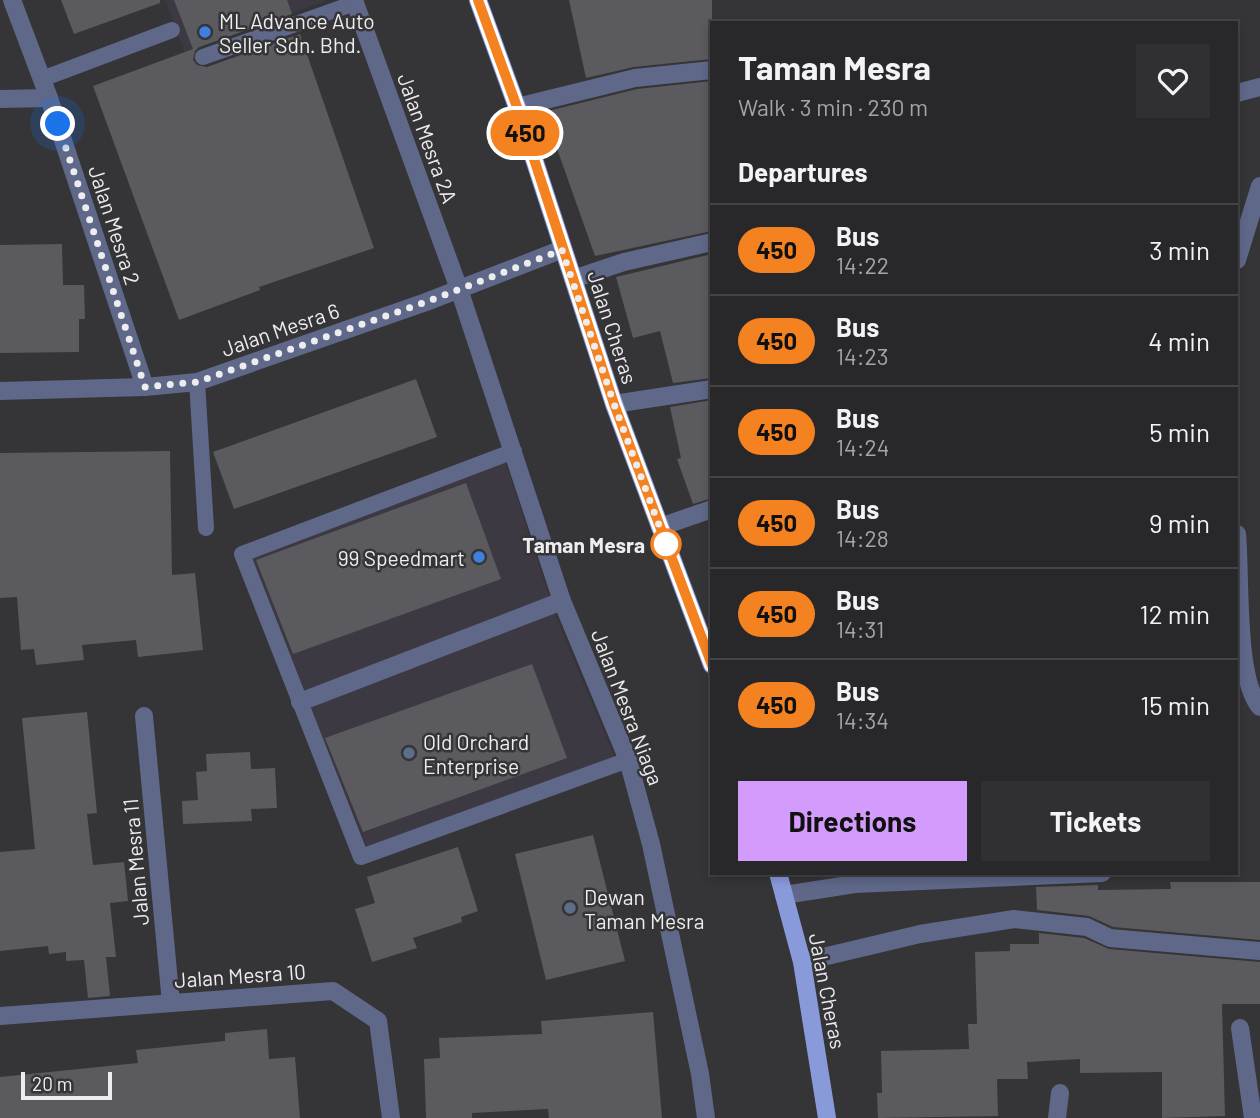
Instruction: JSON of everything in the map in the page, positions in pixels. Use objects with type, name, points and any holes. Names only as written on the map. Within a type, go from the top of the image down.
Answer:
[{"type":"main road","name":"Jalan Cheras","points":[[478,0],[517,107],[614,404],[710,660]]},
{"type":"main road","name":"Jalan Cheras","points":[[779,875],[802,962],[827,1118]]},
{"type":"street","name":"Jalan Mesra 2","points":[[12,0],[49,98],[145,387]]},
{"type":"street","name":"Jalan Mesra 2A","points":[[355,3],[459,289]]},
{"type":"street","points":[[517,107],[635,78],[710,70]]},
{"type":"street","points":[[1238,93],[1260,87]]},
{"type":"street","points":[[0,99],[49,98]]},
{"type":"street","points":[[1238,257],[1260,187]]},
{"type":"street","points":[[573,279],[624,262],[710,242]]},
{"type":"street","name":"Jalan Mesra 6","points":[[0,391],[145,387],[197,382],[562,250]]},
{"type":"street","name":"Jalan Mesra Niaga","points":[[459,289],[562,601],[628,761],[659,885],[700,1074],[706,1118]]},
{"type":"street","points":[[614,404],[710,389]]},
{"type":"street","points":[[660,527],[710,510]]},
{"type":"street","points":[[1238,543],[1244,671],[1255,701],[1260,707]]},
{"type":"street","points":[[300,702],[562,601]]},
{"type":"street","name":"Jalan Mesra 11","points":[[144,716],[171,1003]]},
{"type":"street","points":[[784,895],[855,884],[1057,875]]},
{"type":"street","points":[[802,962],[920,934],[1014,919],[1087,927],[1111,938],[1260,951]]},
{"type":"street","name":"Jalan Mesra 10","points":[[0,1016],[333,991],[378,1021],[391,1118]]},
{"type":"street","points":[[1240,1028],[1253,1118]]},
{"type":"street","points":[[1057,1118],[1060,1093]]},
{"type":"lane","points":[[203,57],[355,3]]},
{"type":"lane","points":[[41,79],[172,30]]},
{"type":"lane","points":[[197,382],[206,528]]},
{"type":"lane","points":[[514,451],[242,554],[361,857],[628,761]]},
{"type":"shaded area","points":[[165,0],[328,0],[185,53]]},
{"type":"shaded area","points":[[505,461],[556,617],[615,758],[367,847],[251,558]]},
{"type":"building","points":[[61,0],[160,0],[160,3],[74,34]]},
{"type":"building","points":[[174,0],[287,0],[292,14],[199,47],[193,60],[197,65],[207,67],[300,34],[374,248],[259,287],[260,290],[179,320],[93,86],[193,49]]},
{"type":"building","points":[[569,0],[712,0],[710,59],[634,67],[586,78]]},
{"type":"building","points":[[710,81],[710,231],[595,256],[544,112],[637,89]]},
{"type":"building","points":[[62,244],[63,285],[84,285],[85,319],[79,319],[79,352],[0,353],[0,245]]},
{"type":"building","points":[[710,254],[710,378],[673,383],[660,331],[633,338],[616,277]]},
{"type":"building","points":[[416,379],[437,437],[234,509],[213,452]]},
{"type":"building","points":[[710,400],[710,499],[693,504],[677,459],[681,458],[670,407]]},
{"type":"building","points":[[170,451],[172,575],[195,573],[203,650],[138,657],[136,640],[82,645],[84,660],[36,665],[34,649],[21,650],[17,597],[0,598],[0,453]]},
{"type":"building","points":[[466,483],[501,579],[293,654],[256,560]]},
{"type":"building","points":[[532,664],[567,758],[363,832],[325,738]]},
{"type":"building","points":[[87,712],[97,813],[87,814],[93,865],[124,862],[128,901],[110,903],[116,957],[106,957],[110,996],[88,998],[84,960],[66,961],[66,952],[49,954],[48,946],[0,951],[0,852],[35,849],[22,718]]},
{"type":"building","points":[[250,752],[251,769],[275,768],[277,808],[251,809],[252,821],[183,824],[182,801],[198,800],[196,772],[207,771],[206,754]]},
{"type":"building","name":"Dewan Taman Mesra","points":[[593,835],[625,961],[546,980],[515,854]]},
{"type":"building","points":[[458,847],[478,911],[461,917],[462,922],[413,938],[417,948],[372,962],[355,909],[375,903],[367,877]]},
{"type":"building","points":[[1170,882],[1260,882],[1260,940],[1113,927],[1089,916],[1037,910],[1036,887],[1098,885],[1098,890],[1171,889]]},
{"type":"building","points":[[1039,933],[1084,938],[1109,949],[1260,962],[1260,1004],[1222,1004],[1225,1116],[1162,1118],[1162,1072],[1080,1073],[1080,1059],[1027,1062],[1028,1079],[997,1079],[998,1116],[878,1118],[877,1093],[882,1093],[881,1051],[969,1049],[968,1024],[977,1024],[975,952],[1010,951],[1010,944],[1039,944]]},
{"type":"building","points":[[653,1012],[662,1118],[549,1118],[548,1109],[472,1113],[472,1118],[426,1118],[424,1059],[440,1058],[439,1038],[542,1034],[541,1021]]},
{"type":"building","points":[[267,1029],[269,1059],[295,1057],[300,1118],[0,1118],[0,1077],[138,1063],[136,1050],[225,1041],[225,1033]]},
{"type":"bus line","name":"450","points":[[478,0],[517,107],[614,404],[710,660]]},
{"type":"place","name":"ML Advance Auto Seller Sdn. Bhd.","points":[[205,32]]},
{"type":"place","name":"Taman Mesra","points":[[666,544]]},
{"type":"place","name":"99 Speedmart","points":[[479,557]]},
{"type":"place","name":"Old Orchard Enterprise","points":[[409,753]]},
{"type":"place","name":"Dewan Taman Mesra","points":[[570,908]]},
{"type":"route","points":[[58,124],[145,387],[197,382],[426,302],[562,250],[614,404],[666,544]]}]
